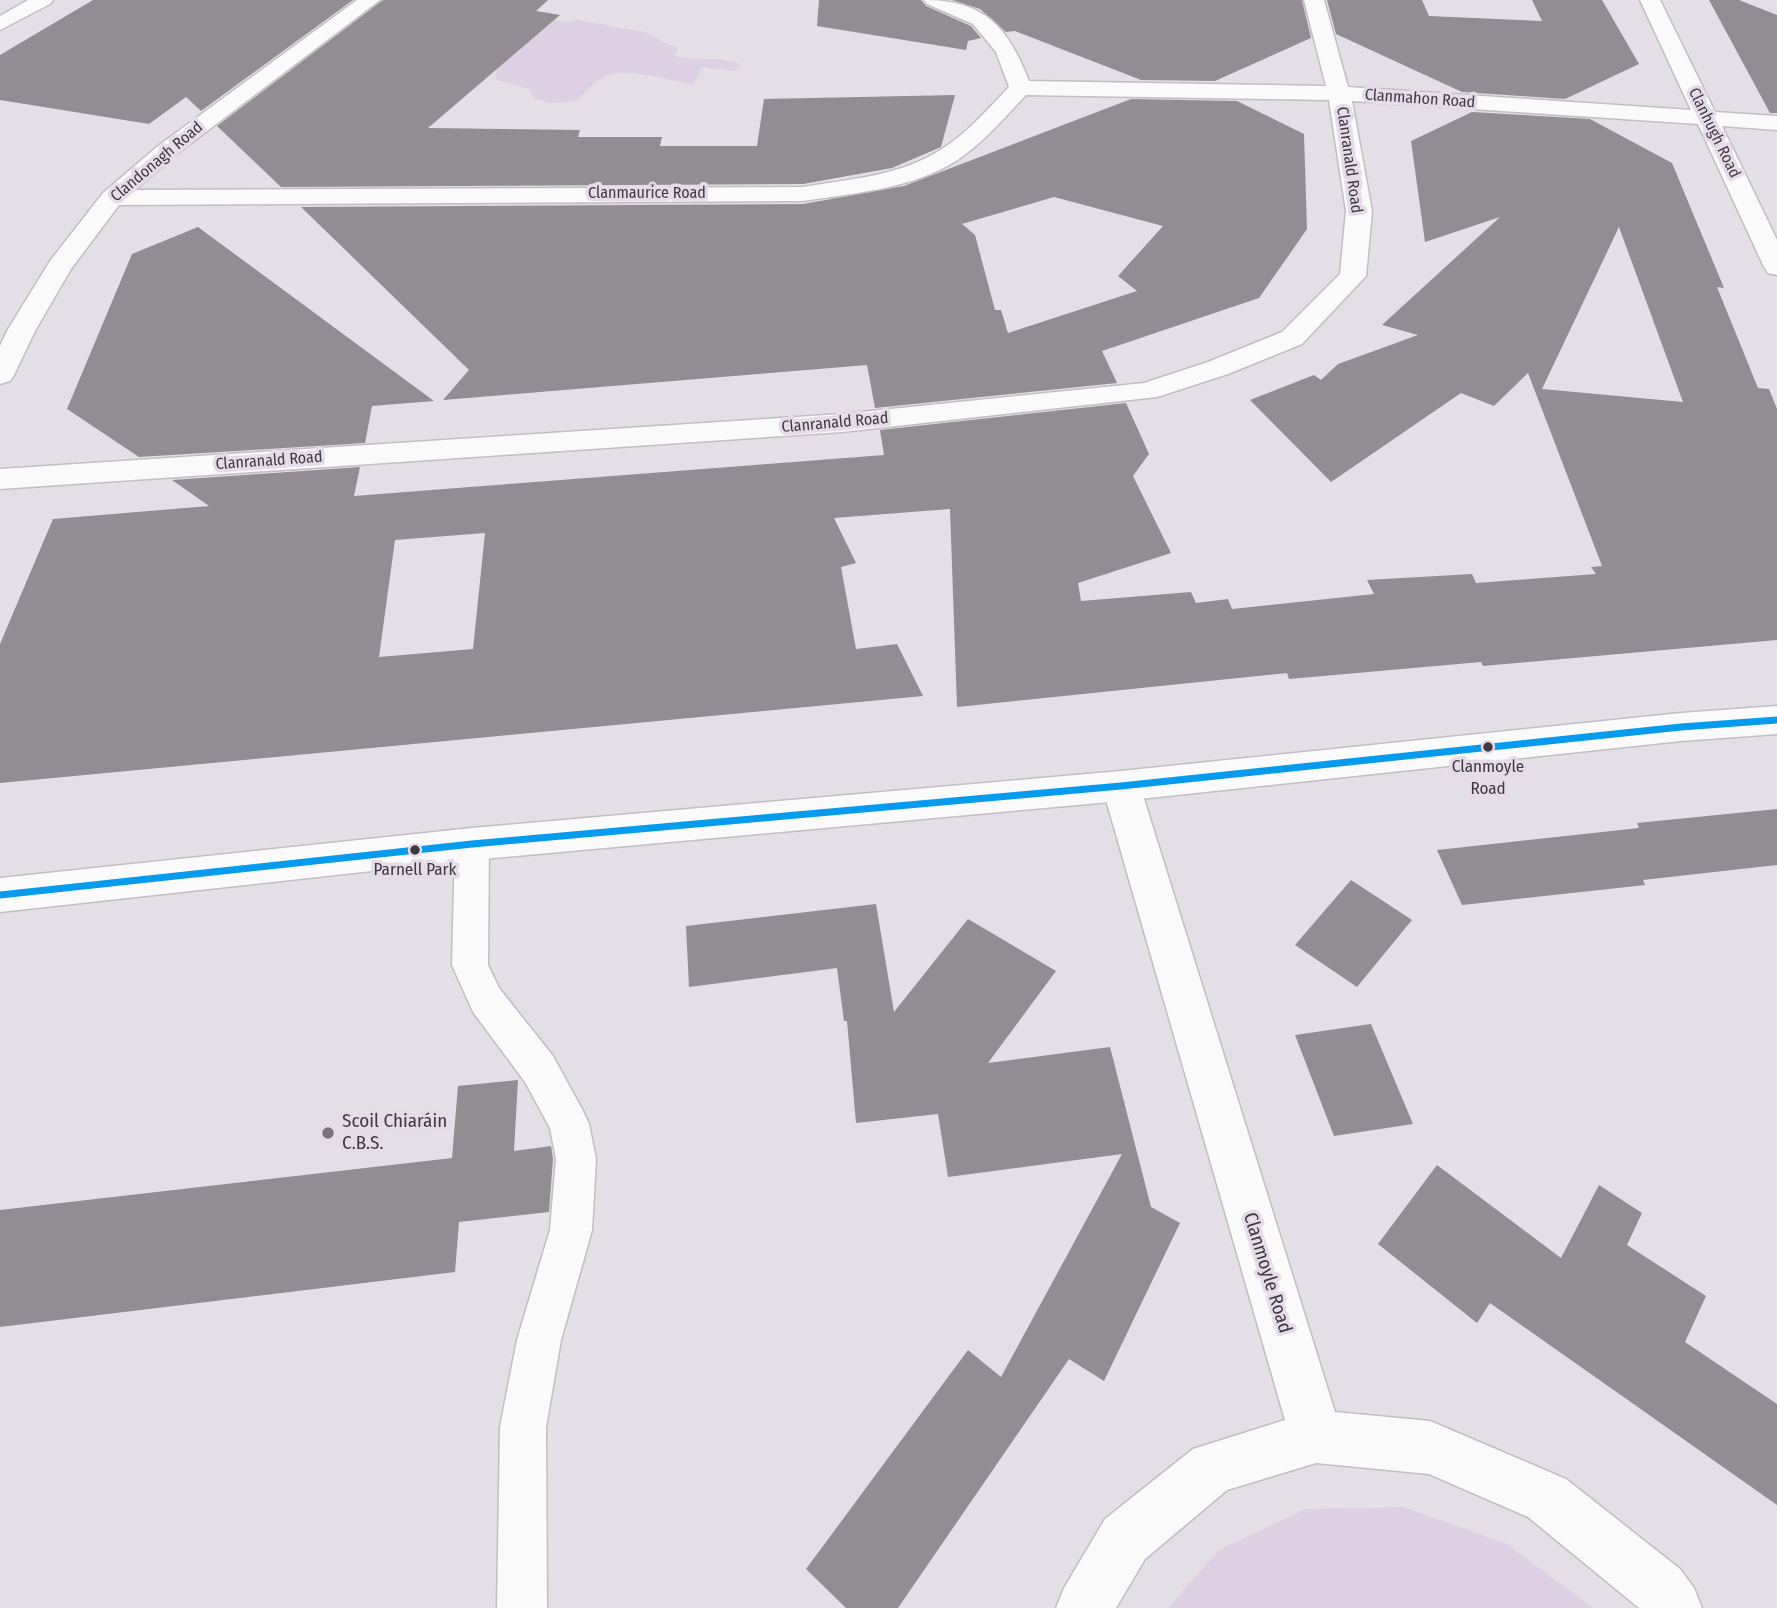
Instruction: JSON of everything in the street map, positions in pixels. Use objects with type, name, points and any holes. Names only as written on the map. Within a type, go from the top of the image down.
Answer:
[{"type":"street","points":[[0,24],[43,0]]},
{"type":"street","name":"Clandonagh Road","points":[[0,375],[21,331],[59,267],[112,198],[166,151],[370,0]]},
{"type":"street","points":[[934,0],[980,20],[1006,51],[1020,88]]},
{"type":"street","name":"Clanranald Road","points":[[0,479],[842,423],[1147,391],[1218,368],[1292,338],[1353,276],[1359,211],[1339,93],[1314,0]]},
{"type":"street","name":"Clanhugh Road","points":[[1650,0],[1777,267]]},
{"type":"street","name":"Clanmaurice Road","points":[[112,198],[803,194],[890,180],[948,155],[989,122],[1020,88]]},
{"type":"street","name":"Clanmahon Road","points":[[1020,88],[1339,93],[1777,123]]},
{"type":"street","points":[[0,895],[472,844],[1121,786],[1681,727],[1777,720]]},
{"type":"street","name":"Clanmoyle Road","points":[[1121,786],[1316,1437]]},
{"type":"street","points":[[1084,1608],[1125,1539],[1212,1468],[1316,1437],[1430,1448],[1547,1498],[1660,1589],[1674,1608]]},
{"type":"lane","points":[[472,844],[470,965],[486,1000],[539,1069],[569,1124],[576,1159],[571,1230],[538,1340],[523,1427],[522,1608]]},
{"type":"shaded area","points":[[548,19],[567,22],[578,20],[645,32],[678,48],[675,56],[741,64],[734,71],[702,67],[693,85],[649,76],[614,74],[598,81],[577,101],[551,103],[534,99],[529,89],[496,80],[496,60]]},
{"type":"shaded area","points":[[1404,1507],[1507,1544],[1593,1608],[1168,1608],[1219,1550],[1305,1509]]},
{"type":"building","points":[[93,0],[353,0],[201,111],[186,97],[149,124],[0,100],[0,55]]},
{"type":"building","points":[[383,0],[548,0],[536,11],[560,15],[428,128],[580,130],[578,137],[662,137],[660,146],[757,146],[764,99],[955,95],[941,147],[892,168],[803,184],[281,187],[217,126]]},
{"type":"building","points":[[819,0],[921,0],[926,6],[971,26],[981,38],[968,41],[966,50],[817,26]]},
{"type":"building","points":[[952,0],[1302,0],[1311,38],[1215,81],[1141,80],[1015,31],[1006,32],[980,9]]},
{"type":"building","points":[[1327,0],[1422,0],[1429,16],[1542,21],[1532,0],[1602,0],[1639,64],[1565,99],[1462,92],[1336,34]]},
{"type":"building","points":[[1709,0],[1739,0],[1777,15],[1777,113],[1770,113]]},
{"type":"building","points":[[1131,99],[1237,101],[1304,134],[1307,229],[1259,298],[1102,351],[1117,383],[875,408],[867,365],[443,400],[469,370],[301,207],[803,204],[904,186]],"holes":[[[1054,197],[1163,226],[1118,276],[1137,291],[1008,333],[1001,310],[995,310],[975,235],[962,224]]]},
{"type":"building","points":[[1472,112],[1590,119],[1672,163],[1724,288],[1717,287],[1758,388],[1769,389],[1777,409],[1777,640],[1483,666],[1481,662],[1289,679],[1287,673],[957,707],[950,509],[834,518],[856,563],[841,567],[856,649],[897,644],[923,696],[0,783],[0,644],[53,519],[209,506],[172,480],[360,467],[354,496],[884,455],[880,430],[1126,403],[1149,454],[1133,476],[1171,553],[1078,583],[1081,601],[1191,592],[1196,603],[1228,599],[1232,609],[1374,594],[1367,580],[1472,574],[1476,583],[1596,574],[1591,567],[1602,566],[1528,373],[1494,406],[1461,393],[1331,482],[1250,400],[1314,375],[1321,380],[1338,364],[1418,335],[1382,325],[1500,217],[1425,242],[1411,141]],"holes":[[[1619,227],[1683,402],[1542,389]],[[485,533],[473,649],[379,657],[395,540]]]},
{"type":"building","points":[[198,227],[434,401],[372,406],[365,443],[139,457],[67,409],[132,254]]},
{"type":"building","points":[[1777,809],[1777,865],[1643,880],[1645,885],[1462,905],[1437,850],[1639,828],[1637,823]]},
{"type":"building","points":[[1351,880],[1412,920],[1357,987],[1295,945]]},
{"type":"building","points":[[876,904],[894,1012],[968,919],[1056,971],[988,1063],[1110,1047],[1151,1207],[1180,1223],[1104,1381],[1069,1359],[898,1608],[846,1608],[806,1569],[968,1350],[1001,1377],[1122,1154],[948,1177],[938,1114],[856,1123],[847,1021],[844,1021],[837,968],[689,987],[686,926]]},
{"type":"building","points":[[1371,1024],[1413,1124],[1334,1136],[1295,1035]]},
{"type":"building","points":[[518,1080],[514,1151],[551,1146],[553,1159],[549,1212],[459,1222],[455,1272],[0,1327],[0,1210],[452,1158],[458,1086]]},
{"type":"building","points":[[1437,1165],[1561,1258],[1599,1185],[1642,1213],[1627,1245],[1706,1296],[1685,1342],[1777,1404],[1777,1505],[1490,1303],[1477,1323],[1378,1244]]},
{"type":"transit line","points":[[0,895],[472,844],[1121,786],[1681,727],[1777,720]]},
{"type":"place","name":"Clanmoyle Road","points":[[1488,747]]},
{"type":"place","name":"Parnell Park","points":[[415,850]]},
{"type":"place","name":"Scoil Chiaráin C.B.S.","points":[[328,1133]]}]
